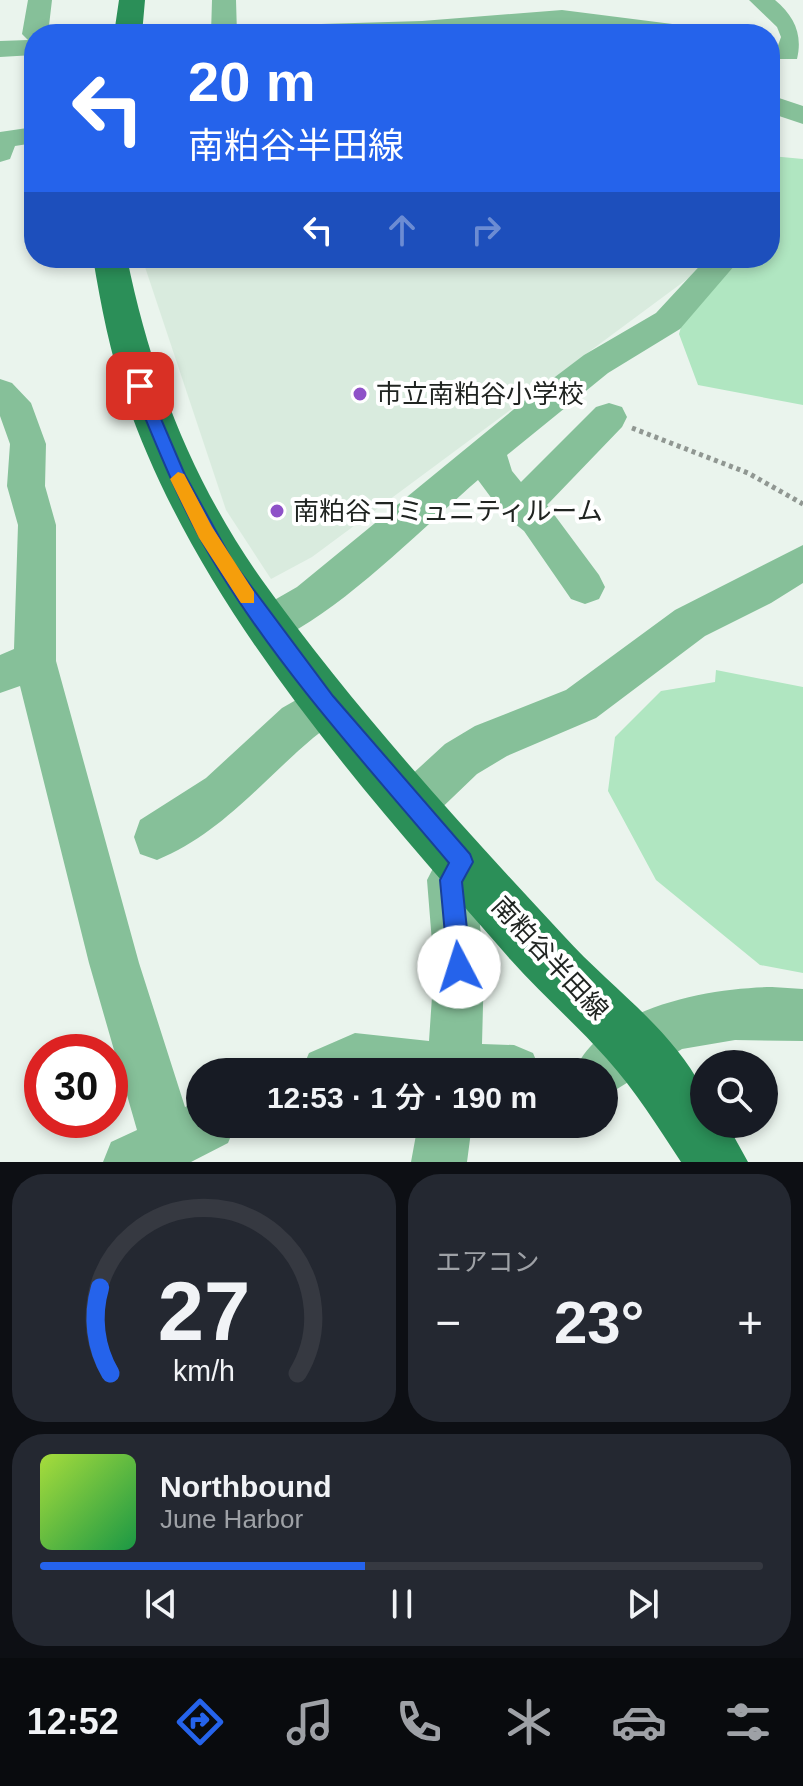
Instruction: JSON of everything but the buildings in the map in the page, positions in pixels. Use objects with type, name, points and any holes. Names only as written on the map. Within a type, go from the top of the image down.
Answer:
[{"type":"main road","points":[[129,24],[132,0]]},
{"type":"main road","name":"南粕谷半田線","points":[[112,268],[126,340],[161,440],[206,532],[267,626],[326,703],[557,971],[617,1058]]},
{"type":"main road","name":"南粕谷半田線","points":[[618,1059],[717,1162]]},
{"type":"street","points":[[37,24],[40,0]]},
{"type":"street","points":[[224,0],[224,24]]},
{"type":"street","points":[[761,0],[788,24],[794,37],[787,54]]},
{"type":"street","points":[[308,24],[312,4]]},
{"type":"street","points":[[678,6],[682,24]]},
{"type":"street","points":[[439,24],[503,9],[616,24]]},
{"type":"street","points":[[0,49],[24,44]]},
{"type":"street","points":[[780,107],[801,115]]},
{"type":"street","points":[[780,126],[801,115]]},
{"type":"street","points":[[0,153],[1,140],[24,137]]},
{"type":"street","points":[[267,626],[311,599],[487,450],[596,364],[668,321],[716,268]]},
{"type":"street","points":[[0,392],[18,413],[28,444],[13,490],[37,525],[17,668],[114,963],[169,1143]]},
{"type":"street","points":[[521,507],[609,417]]},
{"type":"street","points":[[487,450],[495,477],[521,507],[538,520],[585,587]]},
{"type":"street","points":[[412,805],[461,759],[491,741],[581,704],[690,623],[757,591],[803,562]]},
{"type":"street","points":[[157,837],[222,794],[298,723],[326,703]]},
{"type":"street","points":[[455,1058],[459,967],[451,880],[462,862]]},
{"type":"street","points":[[618,1059],[671,1027],[740,1014],[780,1012],[803,1015]]},
{"type":"street","points":[[439,1162],[443,1138]]},
{"type":"path","points":[[609,417],[666,443],[748,473],[803,504]]},
{"type":"shaded area","name":"市立南粕谷小学校","points":[[145,268],[698,268],[690,277],[312,557],[271,579],[226,510]]},
{"type":"green space","points":[[780,157],[803,159],[803,405],[698,385],[679,334],[694,283],[711,268],[780,268]]},
{"type":"green space","points":[[716,670],[803,687],[803,973],[760,965],[656,880],[608,791],[615,737],[661,691],[715,682]]},
{"type":"slow traffic","points":[[178,479],[226,567],[248,598]]},
{"type":"place","name":"市立南粕谷小学校","points":[[360,394]]},
{"type":"place","name":"南粕谷コミュニティルーム","points":[[277,511]]},
{"type":"route","points":[[140,386],[177,476],[226,567],[326,703],[462,862],[451,880],[459,967]]}]
